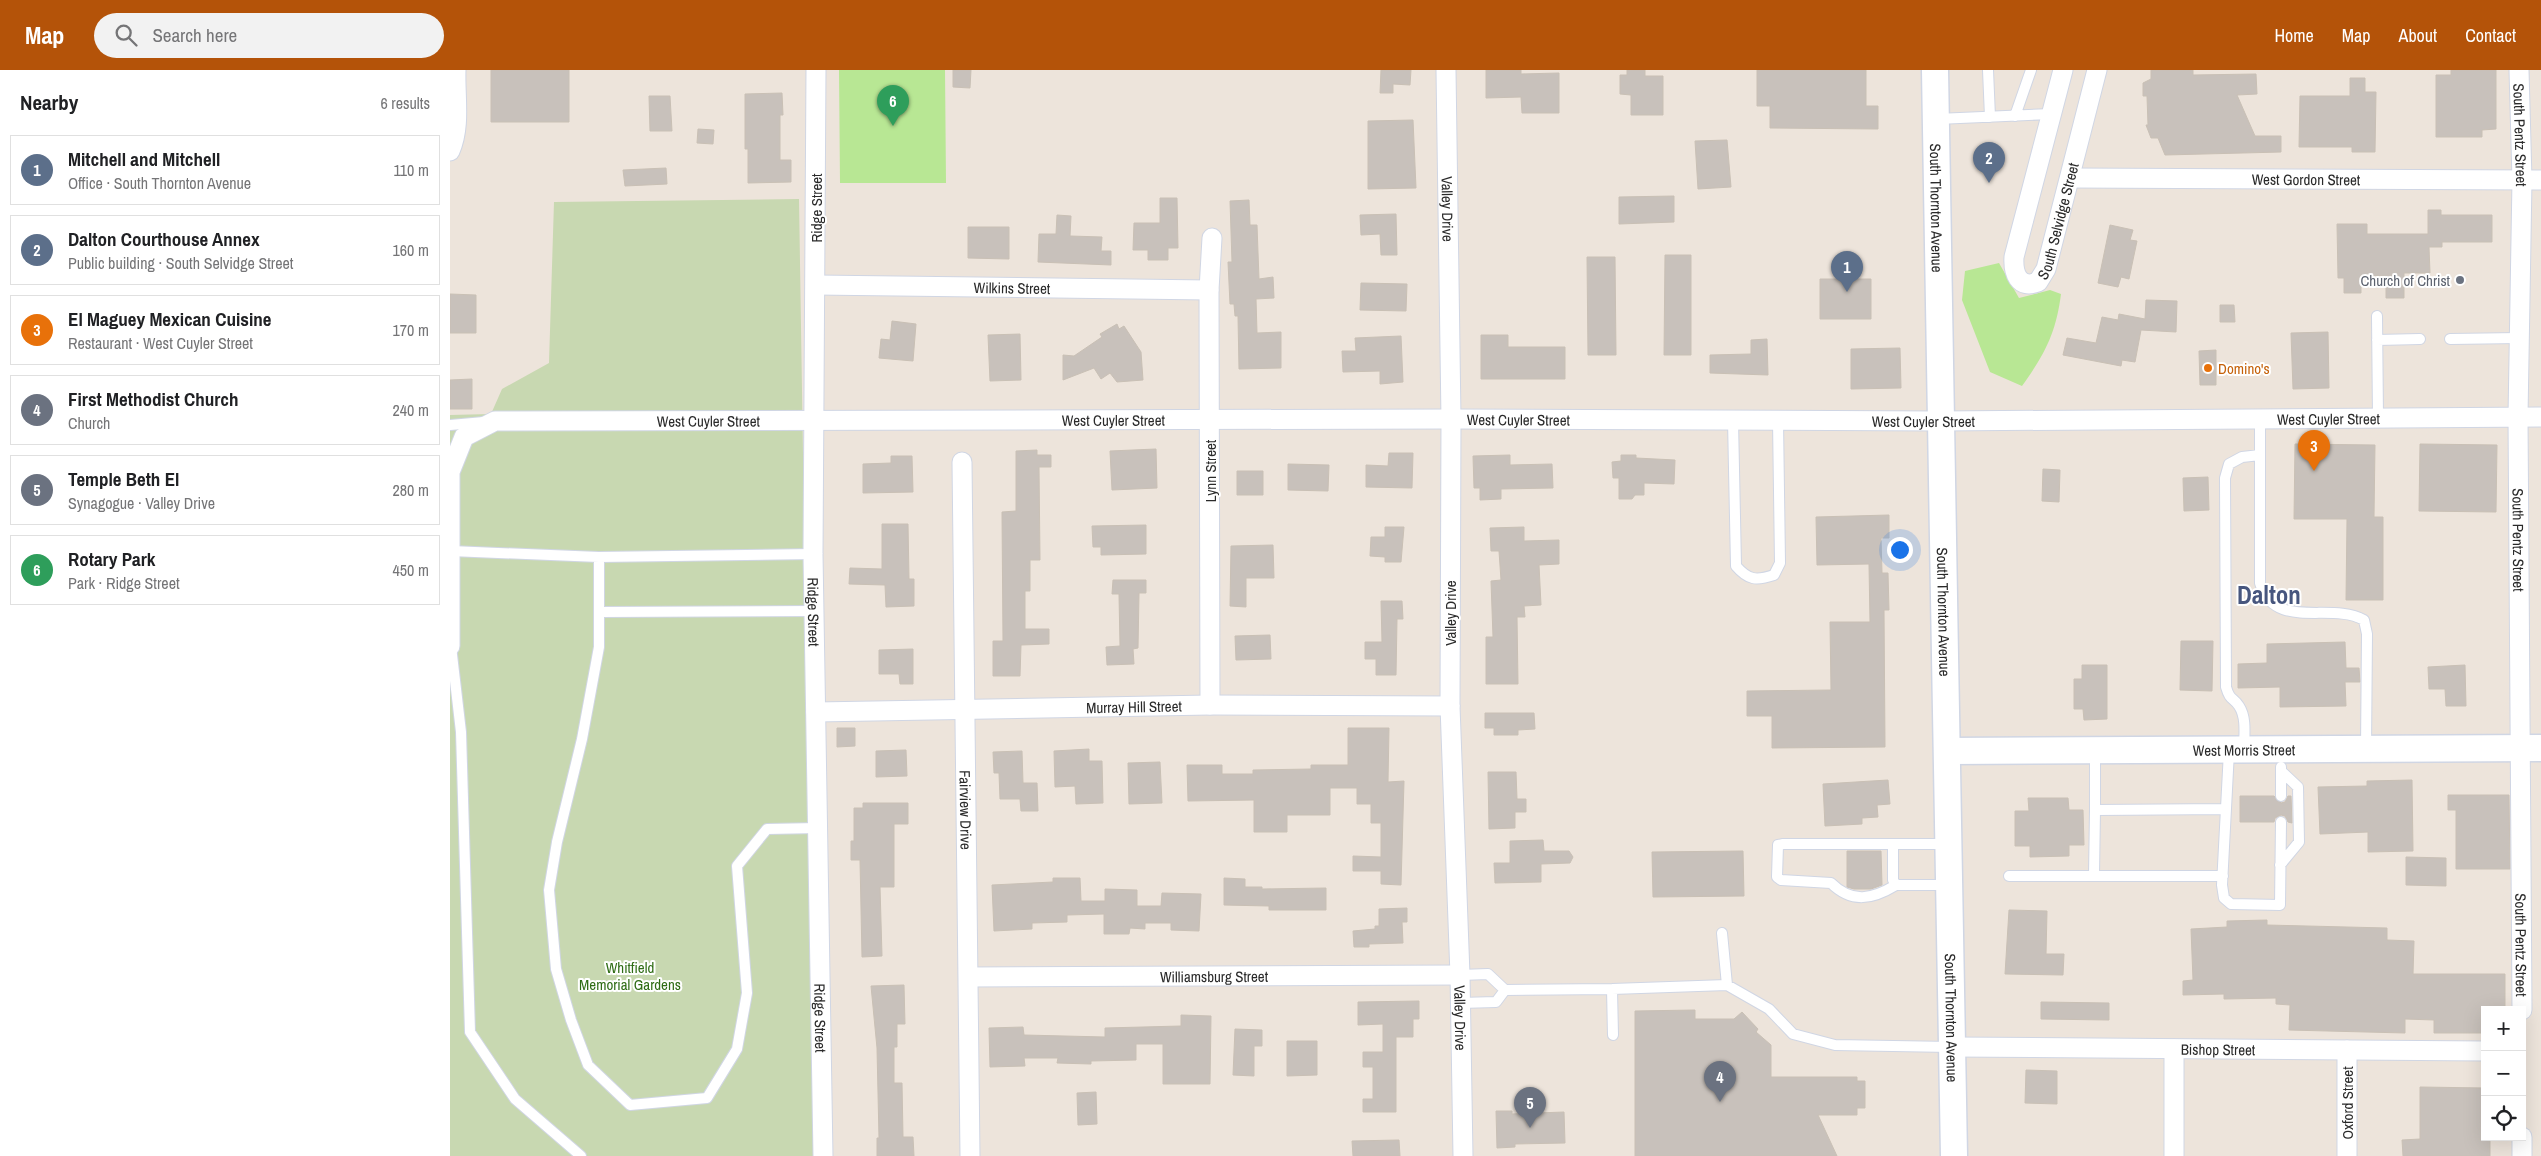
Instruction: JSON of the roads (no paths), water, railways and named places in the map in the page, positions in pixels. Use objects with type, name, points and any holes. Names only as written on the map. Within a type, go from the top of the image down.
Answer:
[{"type":"main road","name":"South Thornton Avenue","points":[[1935,70],[1939,421],[1948,751],[1954,1156]]},
{"type":"main road","name":"West Morris Street","points":[[1948,751],[2237,750],[2282,760],[2366,749],[2530,748]]},
{"type":"street","points":[[450,151],[454,141],[457,116],[456,70]]},
{"type":"street","name":"Ridge Street","points":[[816,70],[813,554],[823,1156]]},
{"type":"street","name":"Valley Drive","points":[[1446,70],[1451,419],[1450,706],[1460,975],[1463,1156]]},
{"type":"street","name":"South Selvidge Street","points":[[2063,70],[2014,256],[2014,273],[2016,278],[2025,284],[2038,282],[2046,269],[2071,178],[2097,70]]},
{"type":"street","name":"South Pentz Street","points":[[2519,70],[2522,180],[2518,417],[2530,748],[2522,1006]]},
{"type":"street","name":"West Gordon Street","points":[[2071,178],[2541,180]]},
{"type":"street","name":"Lynn Street","points":[[1210,705],[1209,290],[1212,238]]},
{"type":"street","name":"Wilkins Street","points":[[816,285],[1209,290]]},
{"type":"street","name":"West Cuyler Street","points":[[496,421],[1210,419],[1939,421],[2541,417]]},
{"type":"street","points":[[450,647],[450,472],[464,437],[496,421]]},
{"type":"street","name":"Fairview Drive","points":[[962,462],[963,709],[969,977],[970,1156]]},
{"type":"street","name":"Murray Hill Street","points":[[816,712],[1210,705],[1450,706]]},
{"type":"street","name":"Williamsburg Street","points":[[969,977],[1460,975]]},
{"type":"street","name":"Bishop Street","points":[[1952,1047],[2481,1051]]},
{"type":"street","points":[[2174,1049],[2174,1156]]},
{"type":"street","name":"Oxford Street","points":[[2347,1050],[2347,1156]]},
{"type":"street","points":[[2522,1141],[2522,1156]]},
{"type":"lane","points":[[1988,70],[1990,117]]},
{"type":"lane","points":[[2015,116],[2031,70]]},
{"type":"lane","points":[[1936,119],[2052,114]]},
{"type":"lane","points":[[2377,316],[2378,418]]},
{"type":"lane","points":[[2450,339],[2519,338]]},
{"type":"lane","points":[[2377,340],[2420,339]]},
{"type":"lane","points":[[2260,419],[2260,583],[2264,596],[2275,607],[2292,612],[2354,614],[2364,620],[2368,634],[2366,749]]},
{"type":"lane","points":[[1733,420],[1736,566],[1746,577],[1759,580],[1774,575],[1780,563],[1778,420]]},
{"type":"lane","points":[[450,425],[496,421]]},
{"type":"lane","points":[[2260,455],[2242,457],[2229,464],[2225,478],[2226,687],[2229,698],[2239,705],[2244,716],[2226,809],[2224,898],[2231,904],[2280,905],[2281,822]]},
{"type":"lane","points":[[451,551],[599,557],[813,554]]},
{"type":"lane","points":[[599,557],[599,647],[582,740],[557,842],[549,890],[556,969],[570,1020],[588,1065],[630,1105],[707,1098],[737,1049],[747,993],[737,866],[768,829],[818,828]]},
{"type":"lane","points":[[599,612],[814,611]]},
{"type":"lane","points":[[450,647],[461,732],[470,1032],[515,1099],[581,1156]]},
{"type":"lane","points":[[2094,876],[2095,750]]},
{"type":"lane","points":[[2281,796],[2282,760]]},
{"type":"lane","points":[[2280,865],[2299,842],[2298,787],[2282,760]]},
{"type":"lane","points":[[2095,810],[2226,809]]},
{"type":"lane","points":[[1949,844],[1783,844],[1778,846],[1777,877],[1781,880],[1832,883],[1844,895],[1849,896],[1873,896],[1896,884],[1950,885]]},
{"type":"lane","points":[[1893,844],[1893,880],[1896,884]]},
{"type":"lane","points":[[2009,876],[2223,876]]},
{"type":"lane","points":[[1722,933],[1727,985]]},
{"type":"lane","points":[[1460,975],[1488,974],[1505,990],[1612,990],[1727,985],[1769,1009],[1794,1034],[1835,1045],[1952,1047]]},
{"type":"lane","points":[[1460,1003],[1496,1002],[1505,990]]},
{"type":"lane","points":[[1612,990],[1613,1035]]},
{"type":"place","name":"Rotary Park","points":[[893,126]]},
{"type":"place","name":"Dalton Courthouse Annex","points":[[1989,183]]},
{"type":"place","name":"Church of Christ","points":[[2460,280]]},
{"type":"place","name":"Mitchell and Mitchell","points":[[1847,292]]},
{"type":"place","name":"Domino's","points":[[2208,368]]},
{"type":"place","name":"El Maguey Mexican Cuisine","points":[[2314,471]]},
{"type":"place","name":"First Methodist Church","points":[[1720,1102]]},
{"type":"place","name":"Temple Beth El","points":[[1530,1128]]},
{"type":"district","name":"Dalton","points":[[2269,595]]},
{"type":"park label","name":"Whitfield Memorial Gardens","points":[[630,976]]}]
